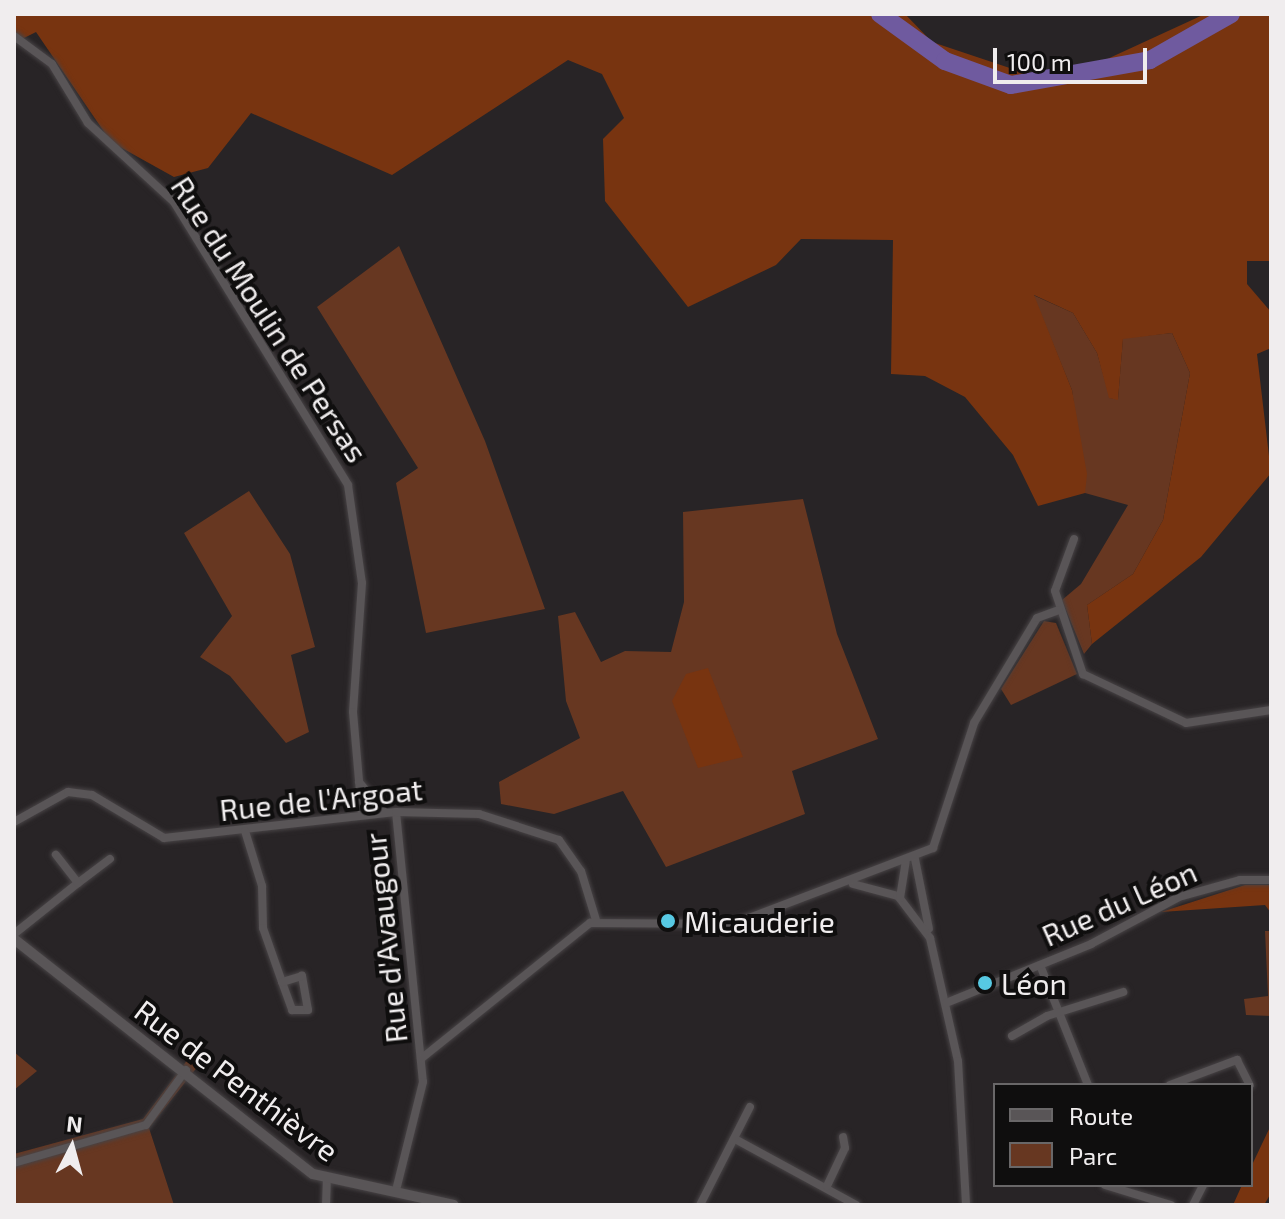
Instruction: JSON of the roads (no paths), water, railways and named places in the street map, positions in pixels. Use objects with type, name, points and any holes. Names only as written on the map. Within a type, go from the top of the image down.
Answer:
[{"type":"street","name":"Rue du Moulin de Persas","points":[[14,36],[52,64],[88,123],[174,202],[348,485],[362,583],[353,712],[362,815]]},
{"type":"street","points":[[1074,539],[1055,591],[1083,674],[1171,720],[1201,724],[1271,710]]},
{"type":"street","points":[[422,1058],[596,920],[733,924],[910,861],[943,832],[967,737],[1003,672],[1037,618],[1059,610]]},
{"type":"street","points":[[359,781],[385,813]]},
{"type":"street","name":"Rue de l'Argoat","points":[[14,822],[68,792],[92,795],[164,838],[396,812],[479,814],[544,830],[581,871],[596,920]]},
{"type":"street","name":"Rue d'Avaugour","points":[[396,812],[422,1058],[396,1190]]},
{"type":"street","points":[[245,831],[262,886],[263,928],[282,982],[292,1010],[308,1010],[302,976],[282,982]]},
{"type":"street","points":[[56,855],[78,883]]},
{"type":"street","points":[[14,937],[110,859]]},
{"type":"street","points":[[900,898],[910,861]]},
{"type":"street","points":[[910,861],[946,1003],[963,1095],[966,1205]]},
{"type":"street","name":"Rue du Léon","points":[[946,1003],[1040,965],[1179,897],[1240,880],[1271,880]]},
{"type":"street","points":[[850,884],[900,898],[930,938]]},
{"type":"street","name":"Rue de Penthièvre","points":[[14,937],[327,1181],[396,1190],[454,1205]]},
{"type":"street","points":[[1040,965],[1087,1083]]},
{"type":"street","points":[[1012,1036],[1058,1012],[1123,992]]},
{"type":"street","points":[[1175,1083],[1237,1060],[1249,1083]]},
{"type":"street","points":[[14,1163],[146,1125],[186,1070]]},
{"type":"street","points":[[700,1205],[750,1107]]},
{"type":"street","points":[[827,1186],[845,1148],[843,1137]]},
{"type":"street","points":[[735,1139],[827,1186],[856,1205]]},
{"type":"street","points":[[326,1205],[327,1181]]},
{"type":"street","points":[[1112,1187],[1171,1205]]},
{"type":"street","points":[[1193,1205],[1202,1187]]},
{"type":"waterway","points":[[880,14],[945,61],[1011,85],[1150,60],[1231,14]]},
{"type":"place","name":"Micauderie","points":[[668,921]]},
{"type":"place","name":"Léon","points":[[985,983]]}]
